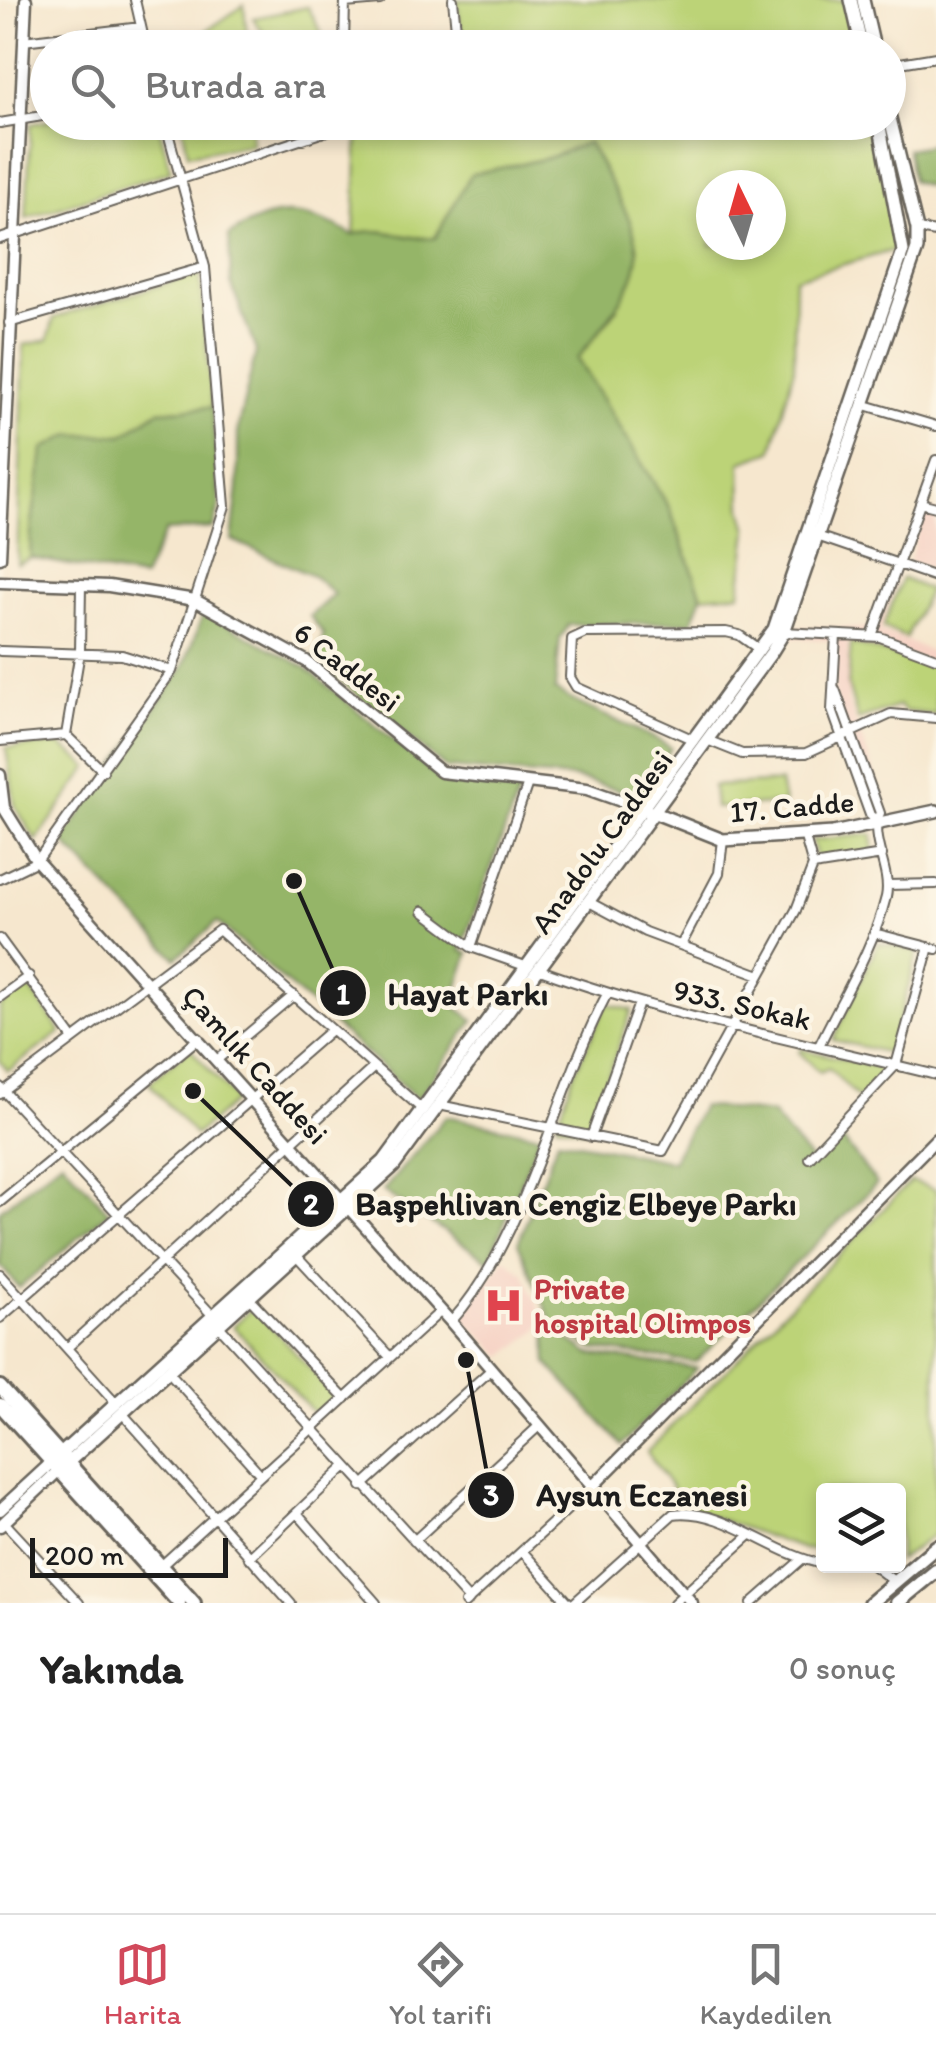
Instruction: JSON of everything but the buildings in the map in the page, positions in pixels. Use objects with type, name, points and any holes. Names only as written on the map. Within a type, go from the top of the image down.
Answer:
[{"type":"main road","points":[[851,0],[858,30]]},
{"type":"main road","points":[[863,0],[870,30]]},
{"type":"main road","name":"Anadolu Caddesi","points":[[60,1462],[346,1203],[394,1166],[534,968],[784,632],[903,250],[901,221],[883,140]]},
{"type":"main road","name":"Anadolu Caddesi","points":[[701,740],[774,628],[865,405],[914,266],[917,228],[895,140]]},
{"type":"main road","name":"Anadolu Caddesi","points":[[119,1409],[168,1372],[216,1321],[249,1298],[296,1255],[384,1161],[589,902],[649,811]]},
{"type":"main road","name":"17. Cadde","points":[[649,811],[723,840],[804,834],[936,811]]},
{"type":"main road","points":[[0,1387],[179,1603]]},
{"type":"main road","points":[[1,1408],[60,1462],[194,1603]]},
{"type":"main road","points":[[870,1603],[936,1547]]},
{"type":"main road","points":[[898,1603],[933,1579]]},
{"type":"street","points":[[0,558],[4,361],[26,0]]},
{"type":"street","points":[[135,0],[142,30]]},
{"type":"street","points":[[344,30],[345,2],[380,0]]},
{"type":"street","points":[[452,0],[456,30]]},
{"type":"street","points":[[110,30],[141,26]]},
{"type":"street","points":[[23,41],[30,40]]},
{"type":"street","points":[[906,62],[936,58]]},
{"type":"street","points":[[0,122],[30,117]]},
{"type":"street","points":[[0,879],[37,861],[172,671],[226,506],[205,267],[170,140]]},
{"type":"street","points":[[0,239],[182,182],[298,140]]},
{"type":"street","points":[[917,228],[936,232]]},
{"type":"street","points":[[9,323],[205,267]]},
{"type":"street","points":[[865,405],[936,426]]},
{"type":"street","points":[[872,636],[936,460]]},
{"type":"street","points":[[920,503],[936,507]]},
{"type":"street","points":[[813,535],[936,577]]},
{"type":"street","name":"6 Caddesi","points":[[0,582],[81,585],[195,600],[306,661],[441,772],[587,789],[649,811]]},
{"type":"street","points":[[66,735],[80,652],[81,585]]},
{"type":"street","points":[[760,650],[739,635],[726,632],[601,632],[572,639],[570,677],[576,687],[701,740],[749,754],[806,753],[842,740],[890,714],[936,718]]},
{"type":"street","points":[[784,632],[872,636],[936,658]]},
{"type":"street","points":[[818,1046],[874,933],[888,885],[876,822],[870,815],[832,710],[836,635]]},
{"type":"street","points":[[0,651],[122,655],[172,671]]},
{"type":"street","points":[[835,690],[880,813],[876,822]]},
{"type":"street","points":[[0,742],[66,735]]},
{"type":"street","points":[[66,735],[103,771]]},
{"type":"street","name":"Çamlık Caddesi","points":[[0,776],[4,808],[37,861],[252,1096],[292,1146],[492,1368],[688,1599]]},
{"type":"street","points":[[472,947],[528,783]]},
{"type":"street","points":[[439,1106],[548,1131],[662,1150],[796,910],[813,866],[804,834]]},
{"type":"street","points":[[681,946],[719,873],[723,840]]},
{"type":"street","points":[[813,866],[882,855]]},
{"type":"street","points":[[888,885],[936,884]]},
{"type":"street","points":[[589,902],[681,946],[760,975]]},
{"type":"street","name":"933. Sokak","points":[[423,911],[472,947],[607,994],[727,1028],[936,1075]]},
{"type":"street","points":[[423,1110],[372,1069],[226,933],[212,931],[150,984],[1,1091],[163,1262],[467,1602],[591,1488],[936,1140]]},
{"type":"street","points":[[809,1158],[896,1065],[932,948],[874,933]]},
{"type":"street","points":[[0,939],[72,1039]]},
{"type":"street","points":[[0,996],[29,976]]},
{"type":"street","points":[[451,1322],[490,1270],[580,1046],[607,994]]},
{"type":"street","points":[[218,1059],[294,995]]},
{"type":"street","points":[[590,1137],[638,1003]]},
{"type":"street","points":[[0,1318],[331,1030]]},
{"type":"street","points":[[0,1202],[199,1038]]},
{"type":"street","points":[[68,1347],[372,1069]]},
{"type":"street","points":[[296,1255],[390,1357]]},
{"type":"street","points":[[0,1274],[291,1603]]},
{"type":"street","points":[[249,1298],[344,1399]]},
{"type":"street","points":[[161,1566],[441,1311]]},
{"type":"street","points":[[362,1486],[492,1368]]},
{"type":"street","points":[[168,1372],[261,1475]]},
{"type":"street","points":[[414,1541],[540,1425]]},
{"type":"street","name":"Anadolu Caddesi","points":[[0,1510],[60,1462]]},
{"type":"street","name":"Anadolu Caddesi","points":[[2,1524],[60,1462]]},
{"type":"street","points":[[249,1558],[345,1467]]},
{"type":"street","points":[[522,1551],[571,1603],[674,1514],[686,1512],[801,1560],[816,1563]]},
{"type":"street","points":[[297,1514],[376,1603]]},
{"type":"street","points":[[2,1524],[79,1603]]},
{"type":"street","points":[[674,1603],[688,1599],[749,1536]]},
{"type":"street","points":[[752,1603],[801,1560]]},
{"type":"street","points":[[883,1573],[895,1582]]},
{"type":"shaded area","points":[[924,511],[936,511],[936,571],[909,562]]},
{"type":"shaded area","points":[[898,574],[880,631],[936,653],[936,664],[848,641],[848,701],[888,810],[877,813],[835,712],[832,641],[792,637],[793,627],[871,628]]},
{"type":"shaded area","name":"Private hospital Olimpos","points":[[505,1258],[524,1274],[544,1319],[538,1330],[503,1357],[460,1316]]},
{"type":"green space","points":[[457,0],[845,0],[852,30],[461,30]]},
{"type":"green space","points":[[244,5],[246,30],[208,30]]},
{"type":"green space","points":[[308,7],[320,30],[261,30],[253,18]]},
{"type":"green space","points":[[30,140],[163,140],[171,171],[26,218]]},
{"type":"green space","points":[[185,140],[251,140],[251,144],[188,154]]},
{"type":"green space","points":[[358,140],[877,140],[898,249],[795,278],[794,368],[772,451],[741,462],[742,508],[748,530],[740,593],[702,596],[669,507],[577,359],[618,308],[548,158],[472,174],[435,238],[364,232],[354,235]]},
{"type":"green space","points":[[588,142],[624,209],[638,254],[623,296],[577,359],[669,507],[702,596],[692,622],[569,625],[560,639],[555,690],[671,748],[641,796],[574,778],[446,768],[314,659],[324,635],[310,616],[334,594],[315,577],[232,540],[238,487],[238,427],[256,351],[231,283],[229,236],[261,219],[290,214],[320,220],[353,235],[373,231],[435,238],[471,174],[548,158]]},
{"type":"green space","points":[[936,144],[936,189],[912,181],[907,149]]},
{"type":"green space","points":[[200,273],[212,407],[158,411],[123,435],[71,435],[44,448],[31,558],[17,564],[24,345],[48,340],[54,318]]},
{"type":"green space","points":[[212,407],[220,505],[213,528],[165,531],[143,578],[31,558],[43,449],[71,435],[123,435],[158,411]]},
{"type":"green space","points":[[902,578],[929,590],[906,638],[883,627]]},
{"type":"green space","points":[[204,612],[305,667],[440,779],[520,789],[461,950],[469,953],[452,1004],[474,1020],[418,1099],[217,922],[176,958],[62,841],[183,668]]},
{"type":"green space","points":[[851,643],[936,667],[936,715],[904,711],[899,706],[858,720],[848,685]]},
{"type":"green space","points":[[60,744],[89,767],[36,841],[15,806],[6,748]]},
{"type":"green space","points":[[780,782],[784,803],[715,808],[713,786]]},
{"type":"green space","points":[[872,834],[874,855],[817,860],[812,840]]},
{"type":"green space","points":[[878,943],[918,951],[890,1053],[833,1040]]},
{"type":"green space","points":[[28,986],[61,1032],[8,1071],[0,1061],[0,1006]]},
{"type":"green space","points":[[607,1004],[632,1010],[588,1131],[557,1124],[573,1076]]},
{"type":"green space","points":[[190,1048],[236,1100],[195,1135],[149,1083]]},
{"type":"green space","points":[[801,1049],[887,1069],[859,1099],[829,1068],[820,1072],[799,1052]]},
{"type":"green space","points":[[702,1106],[772,1114],[812,1162],[843,1140],[877,1184],[696,1362],[593,1349],[552,1323],[518,1243],[558,1139],[672,1161]]},
{"type":"green space","points":[[446,1116],[540,1135],[489,1261],[383,1191]]},
{"type":"green space","points":[[62,1160],[109,1212],[19,1288],[0,1265],[0,1210]]},
{"type":"green space","points":[[911,1181],[936,1190],[936,1533],[906,1555],[906,1483],[816,1483],[816,1550],[803,1549],[685,1507],[647,1452]]},
{"type":"green space","points":[[253,1307],[336,1397],[316,1415],[233,1326]]},
{"type":"green space","points":[[546,1323],[589,1354],[697,1368],[622,1445],[547,1363]]},
{"type":"place","name":"Hayat Parkı","points":[[294,881]]},
{"type":"place","name":"Başpehlivan Cengiz Elbeye Parkı","points":[[193,1091]]},
{"type":"place","name":"Private hospital Olimpos","points":[[504,1306]]},
{"type":"place","name":"Aysun Eczanesi","points":[[466,1360]]}]
